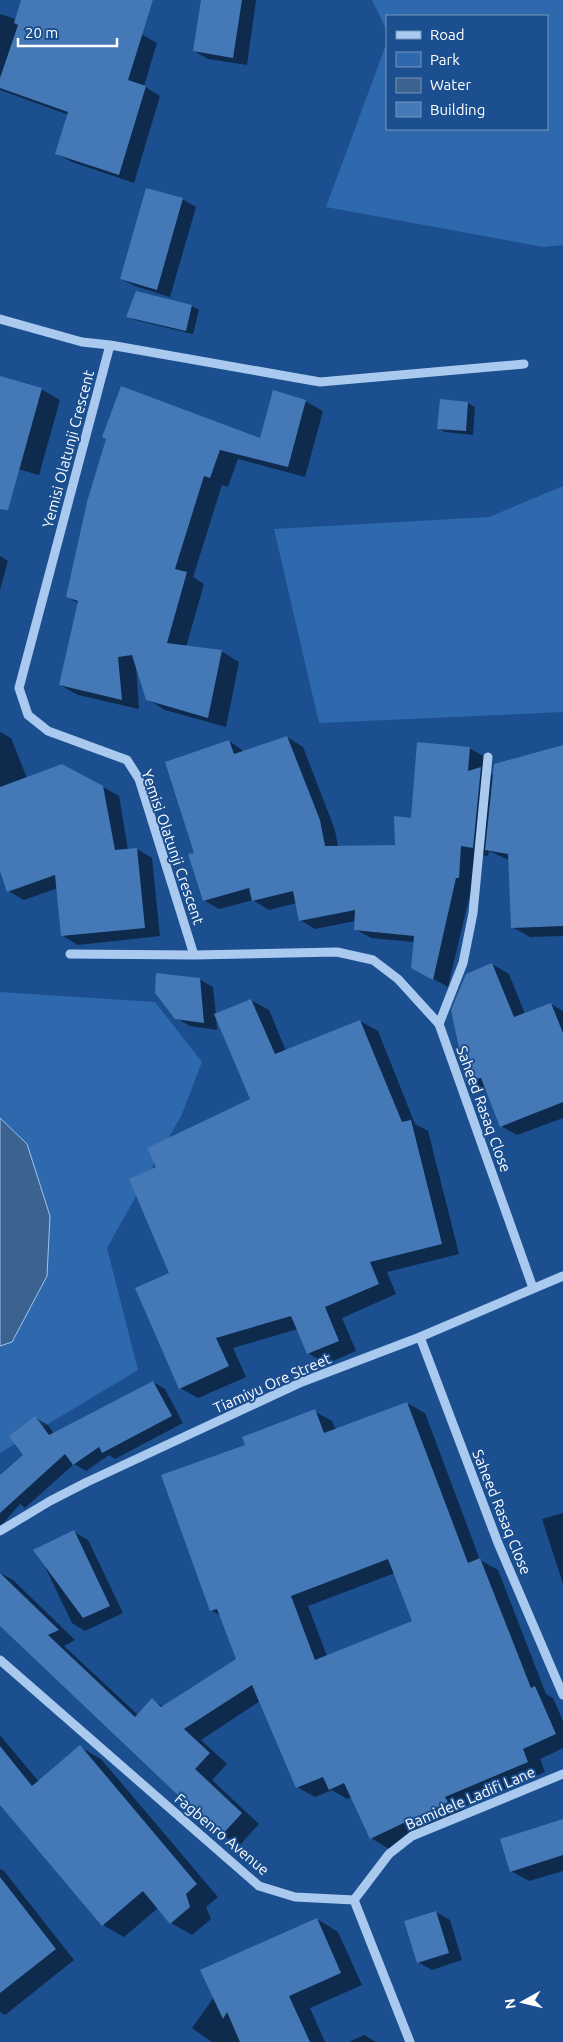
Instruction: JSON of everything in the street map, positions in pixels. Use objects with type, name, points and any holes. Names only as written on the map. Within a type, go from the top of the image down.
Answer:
[{"type":"street","points":[[0,319],[82,342],[110,345],[320,382],[524,364]]},
{"type":"street","name":"Yemisi Olatunji Crescent","points":[[110,345],[19,688],[28,715],[48,731],[127,760],[139,779],[194,955]]},
{"type":"street","points":[[70,954],[194,955],[337,952],[373,960],[398,979],[439,1024],[463,963],[473,913],[488,757]]},
{"type":"street","name":"Saheed Rasaq Close","points":[[439,1024],[533,1288]]},
{"type":"street","name":"Tiamiyu Ore Street","points":[[0,1531],[72,1490],[302,1382],[420,1337],[563,1276]]},
{"type":"street","name":"Saheed Rasaq Close","points":[[420,1337],[498,1543],[563,1695]]},
{"type":"street","name":"Fagbenro Avenue","points":[[0,1660],[259,1886],[295,1898],[354,1900]]},
{"type":"street","name":"Bamidele Ladifi Lane","points":[[354,1900],[388,1854],[412,1836],[563,1774]]},
{"type":"street","points":[[354,1900],[410,2042]]},
{"type":"green space","points":[[372,0],[563,0],[563,245],[544,247],[326,207],[386,45],[386,130],[548,130],[548,15],[386,15],[386,29]]},
{"type":"green space","points":[[563,486],[563,712],[319,723],[274,529],[489,517]]},
{"type":"green space","points":[[0,992],[155,1002],[202,1062],[182,1114],[107,1248],[138,1370],[0,1453],[0,1346],[12,1342],[27,1144],[0,1118]]},
{"type":"water","points":[[0,1118],[27,1144],[50,1216],[47,1276],[12,1342],[0,1346]]},
{"type":"building","points":[[21,0],[153,0],[128,80],[146,86],[119,175],[55,154],[68,112],[0,88],[0,78],[18,25],[14,23]]},
{"type":"building","points":[[201,0],[242,0],[233,58],[193,51]]},
{"type":"building","points":[[146,188],[183,198],[157,290],[120,279]]},
{"type":"building","points":[[136,291],[192,305],[186,331],[126,317]]},
{"type":"building","points":[[0,376],[42,388],[8,510],[0,509]]},
{"type":"building","points":[[121,386],[260,438],[273,390],[306,400],[288,467],[220,450],[210,478],[204,476],[175,569],[187,572],[167,643],[222,650],[208,718],[146,700],[132,655],[118,657],[122,700],[59,685],[78,601],[66,597],[87,502],[106,439],[102,437]]},
{"type":"building","points":[[440,399],[468,402],[466,431],[437,429]]},
{"type":"building","points":[[287,736],[320,820],[325,846],[395,845],[394,816],[411,818],[417,742],[470,747],[468,771],[481,767],[473,848],[461,846],[459,878],[456,878],[433,980],[411,968],[414,936],[354,930],[355,910],[299,921],[293,891],[252,901],[249,888],[203,901],[188,854],[194,853],[165,762],[229,740],[234,754]]},
{"type":"building","points":[[563,745],[563,926],[511,928],[508,854],[485,850],[494,764]]},
{"type":"building","points":[[62,764],[103,786],[115,850],[137,848],[145,928],[61,936],[55,875],[7,892],[0,871],[0,787]]},
{"type":"building","points":[[492,963],[514,1017],[551,1003],[563,1033],[563,1102],[500,1127],[481,1078],[466,1081],[451,1010],[466,974]]},
{"type":"building","points":[[156,973],[200,978],[204,1023],[175,1019],[155,993]]},
{"type":"building","points":[[251,999],[275,1054],[360,1020],[402,1122],[411,1120],[442,1244],[370,1262],[379,1284],[325,1307],[339,1341],[307,1354],[291,1316],[216,1338],[229,1366],[179,1389],[135,1288],[169,1273],[129,1179],[156,1167],[147,1148],[250,1099],[214,1014]]},
{"type":"building","points":[[153,1381],[172,1416],[102,1453],[99,1447],[73,1465],[65,1454],[0,1513],[0,1475],[23,1455],[9,1436],[35,1416],[49,1435]]},
{"type":"building","points":[[407,1402],[468,1563],[480,1558],[531,1688],[535,1686],[556,1734],[523,1749],[528,1762],[445,1797],[448,1802],[370,1839],[344,1783],[329,1790],[323,1777],[296,1788],[252,1685],[184,1729],[210,1753],[195,1769],[242,1813],[221,1836],[0,1626],[0,1573],[59,1630],[48,1635],[135,1717],[152,1698],[161,1707],[236,1659],[217,1609],[210,1611],[161,1475],[245,1445],[242,1437],[315,1409],[324,1433]],"holes":[[[388,1559],[412,1621],[315,1660],[291,1596]]]},
{"type":"building","points":[[74,1530],[110,1606],[83,1618],[33,1550]]},
{"type":"building","points":[[80,1745],[197,1884],[186,1894],[190,1907],[170,1924],[143,1891],[102,1926],[0,1805],[0,1746],[32,1786]]},
{"type":"building","points":[[563,1819],[563,1855],[510,1872],[500,1839]]},
{"type":"building","points":[[0,1877],[56,1949],[0,1993]]},
{"type":"building","points":[[436,1911],[449,1953],[417,1963],[404,1921]]},
{"type":"building","points":[[317,1918],[341,1973],[289,1996],[310,2042],[240,2042],[227,2012],[223,2019],[200,1970]]}]
